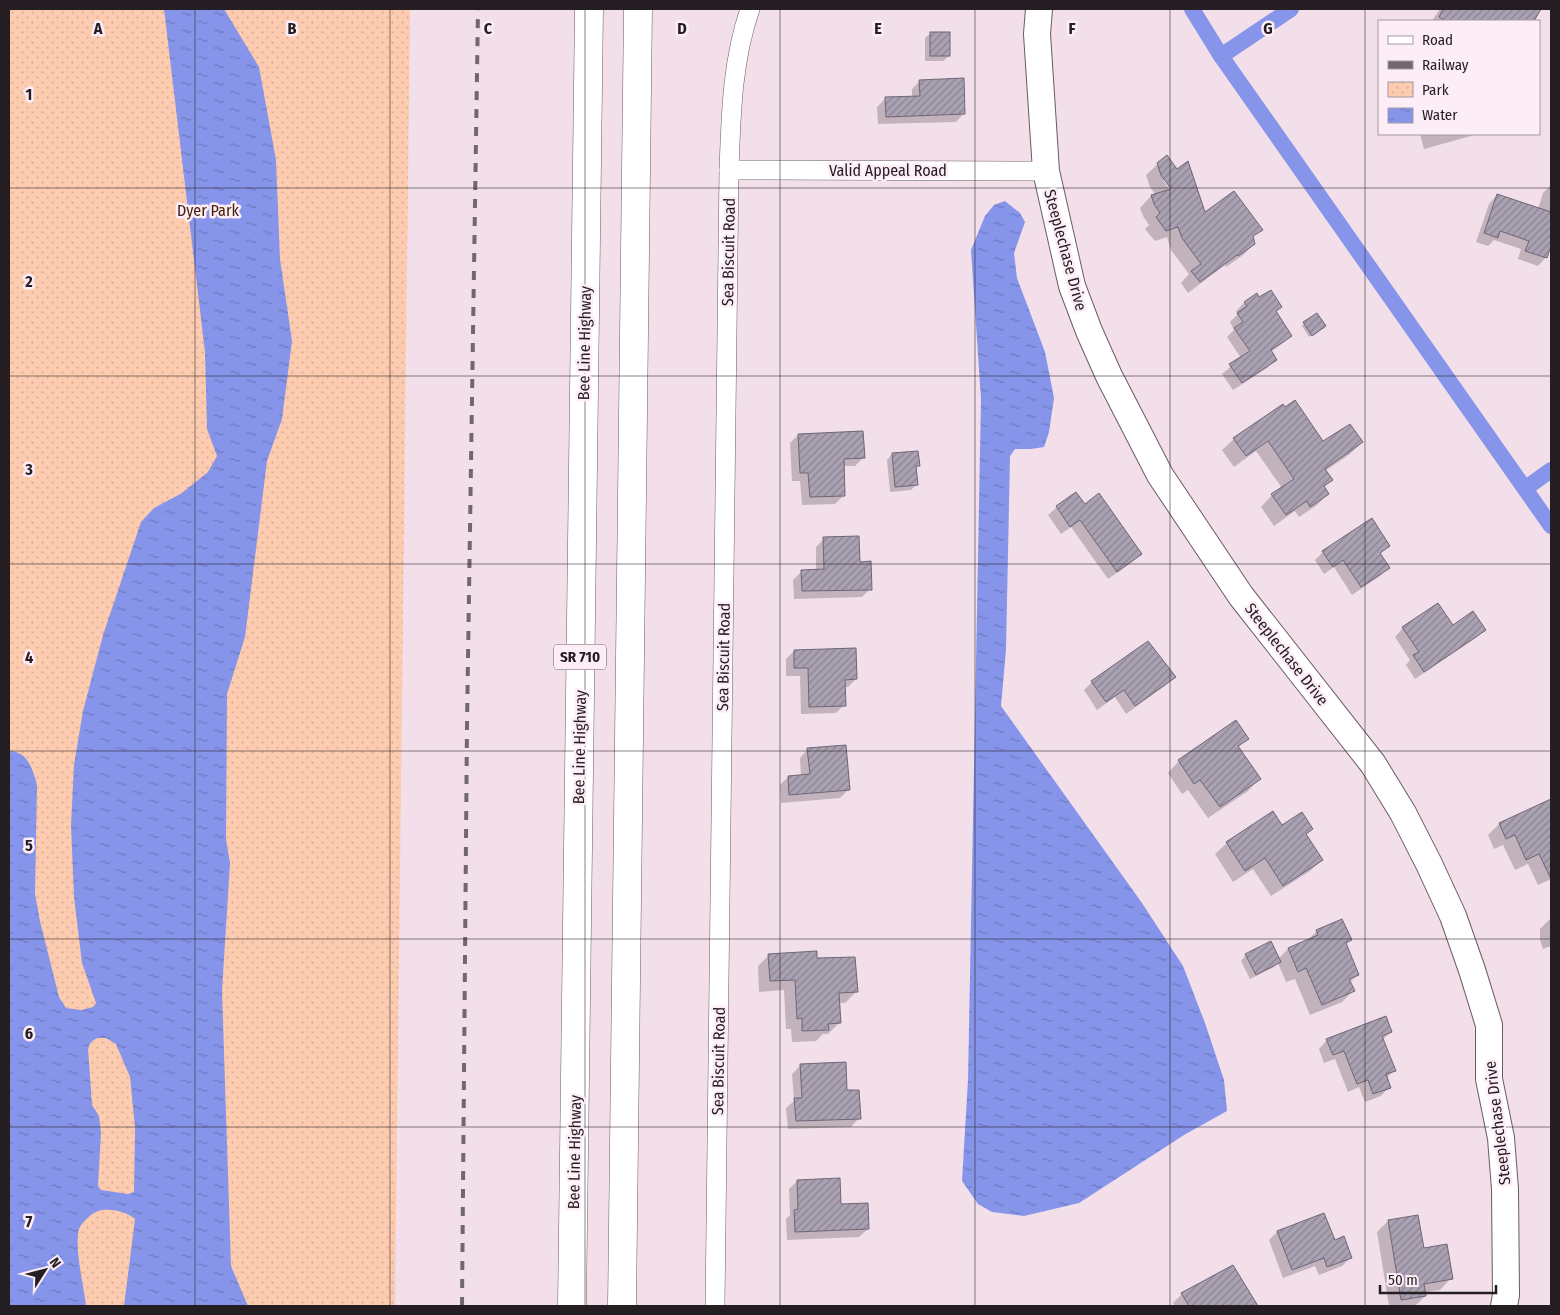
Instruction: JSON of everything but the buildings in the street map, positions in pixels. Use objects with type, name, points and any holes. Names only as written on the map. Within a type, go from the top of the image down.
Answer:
[{"type":"highway","name":"Bee Line Highway","points":[[572,1306],[589,9]]},
{"type":"highway","name":"SR 710","points":[[622,1306],[638,9]]},
{"type":"street","name":"Sea Biscuit Road","points":[[716,1306],[730,170],[732,101],[737,57],[750,9]]},
{"type":"street","name":"Steeplechase Drive","points":[[1039,9],[1037,34],[1046,171],[1072,286],[1109,376],[1160,475],[1241,596],[1373,764],[1403,813],[1453,916],[1489,1025],[1489,1079],[1501,1138],[1505,1189],[1506,1296],[1504,1306]]},
{"type":"street","name":"Valid Appeal Road","points":[[730,170],[1046,171]]},
{"type":"green space","name":"Dyer Park","points":[[9,9],[410,9],[395,1306],[9,1306]]},
{"type":"water","points":[[164,9],[224,9],[259,67],[276,160],[280,259],[292,341],[282,419],[267,461],[245,637],[227,694],[226,839],[230,863],[222,991],[231,1266],[248,1306],[124,1306],[135,1219],[124,1213],[106,1210],[92,1214],[79,1229],[78,1256],[86,1306],[9,1306],[9,751],[21,754],[29,762],[37,785],[35,894],[59,997],[66,1008],[81,1010],[93,1007],[96,1003],[82,963],[74,897],[71,825],[74,765],[83,711],[103,635],[141,522],[154,508],[182,493],[208,472],[217,456],[207,429],[205,352]],"holes":[[[97,1038],[106,1038],[116,1044],[130,1077],[135,1127],[134,1192],[128,1194],[101,1190],[98,1186],[101,1133],[99,1116],[92,1105],[88,1048],[91,1042]]]},
{"type":"water","points":[[1005,201],[1020,213],[1025,222],[1014,253],[1017,278],[1045,352],[1054,398],[1049,432],[1044,447],[1015,449],[1010,456],[1006,650],[1001,706],[1142,903],[1183,966],[1224,1080],[1227,1111],[1184,1135],[1079,1203],[1024,1216],[992,1212],[978,1204],[962,1181],[968,1080],[981,399],[971,250],[985,216],[994,205]]},
{"type":"waterway","points":[[1192,9],[1221,56],[1551,526]]},
{"type":"waterway","points":[[1221,56],[1291,9]]},
{"type":"waterway","points":[[1526,488],[1551,470]]},
{"type":"railway","points":[[462,1306],[467,724],[478,9]]}]
